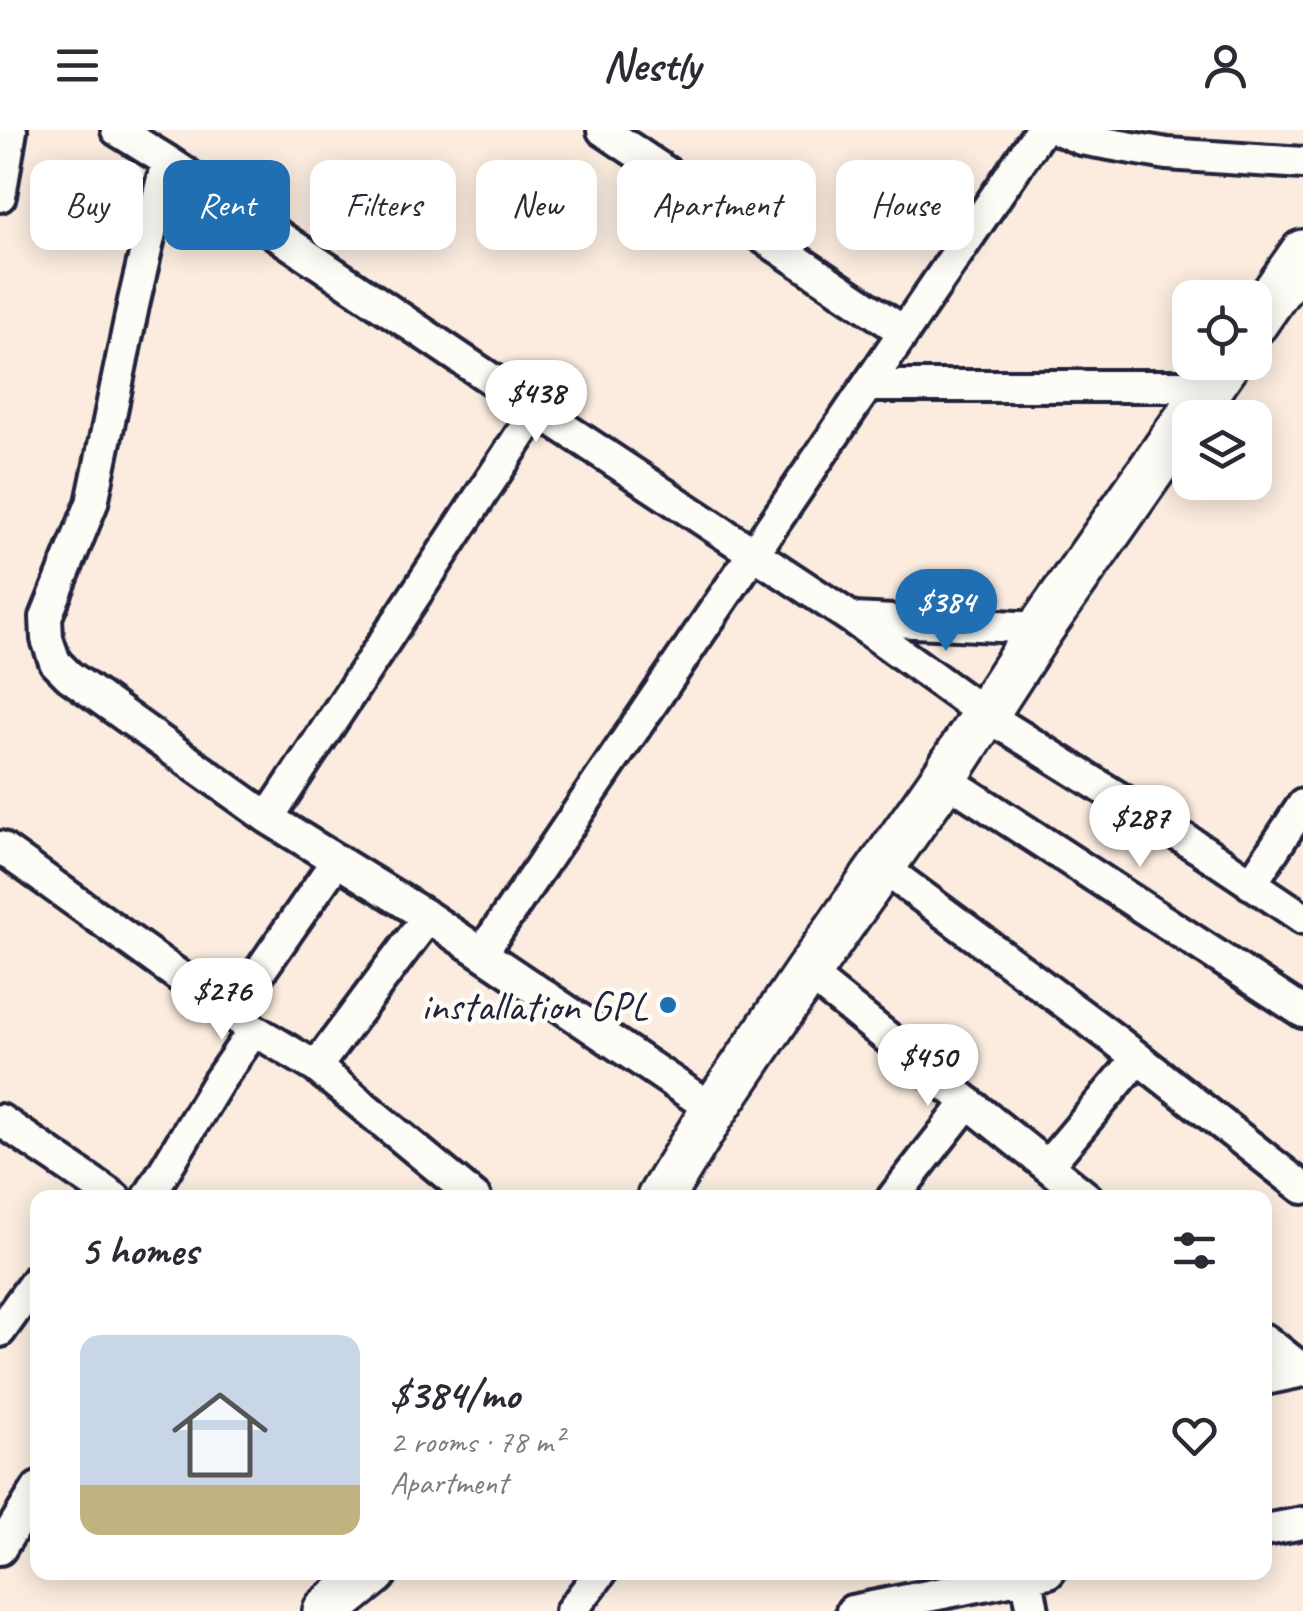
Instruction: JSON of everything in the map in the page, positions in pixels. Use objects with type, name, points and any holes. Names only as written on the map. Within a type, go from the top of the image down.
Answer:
[{"type":"main road","points":[[1272,297],[1303,252]]},
{"type":"main road","points":[[665,1190],[714,1110],[944,778],[1041,628],[1215,380]]},
{"type":"main road","points":[[326,1611],[364,1580]]},
{"type":"street","points":[[0,196],[11,130]]},
{"type":"street","points":[[117,130],[165,160]]},
{"type":"street","points":[[603,130],[904,332]]},
{"type":"street","points":[[482,953],[1041,130]]},
{"type":"street","points":[[1060,130],[1081,140],[1166,154],[1303,163]]},
{"type":"street","points":[[163,178],[92,503],[46,617],[47,639],[55,662],[68,676],[268,818],[428,916],[714,1110]]},
{"type":"street","points":[[290,244],[854,619],[986,715],[1303,918]]},
{"type":"street","points":[[867,386],[1172,376]]},
{"type":"street","points":[[268,818],[537,410]]},
{"type":"street","points":[[854,619],[1041,628]]},
{"type":"street","points":[[944,778],[1303,1012]]},
{"type":"street","points":[[1251,884],[1303,805]]},
{"type":"street","points":[[0,847],[242,1021],[316,1067],[465,1190]]},
{"type":"street","points":[[153,1190],[218,1082],[242,1021],[337,860]]},
{"type":"street","points":[[882,866],[1138,1058],[1303,1188]]},
{"type":"street","points":[[316,1067],[428,916]]},
{"type":"street","points":[[807,973],[1077,1190]]},
{"type":"street","points":[[1047,1166],[1138,1058]]},
{"type":"street","points":[[899,1190],[968,1102]]},
{"type":"street","points":[[0,1120],[97,1190]]},
{"type":"street","points":[[0,1332],[30,1289]]},
{"type":"street","points":[[1272,1346],[1303,1371]]},
{"type":"street","points":[[1272,1378],[1303,1371]]},
{"type":"street","points":[[0,1549],[30,1501]]},
{"type":"street","points":[[1272,1529],[1303,1523]]},
{"type":"street","points":[[571,1611],[595,1580]]},
{"type":"street","points":[[852,1611],[1004,1580]]},
{"type":"street","points":[[1034,1580],[1034,1611]]},
{"type":"place","name":"installation GPL","points":[[668,1005]]}]
